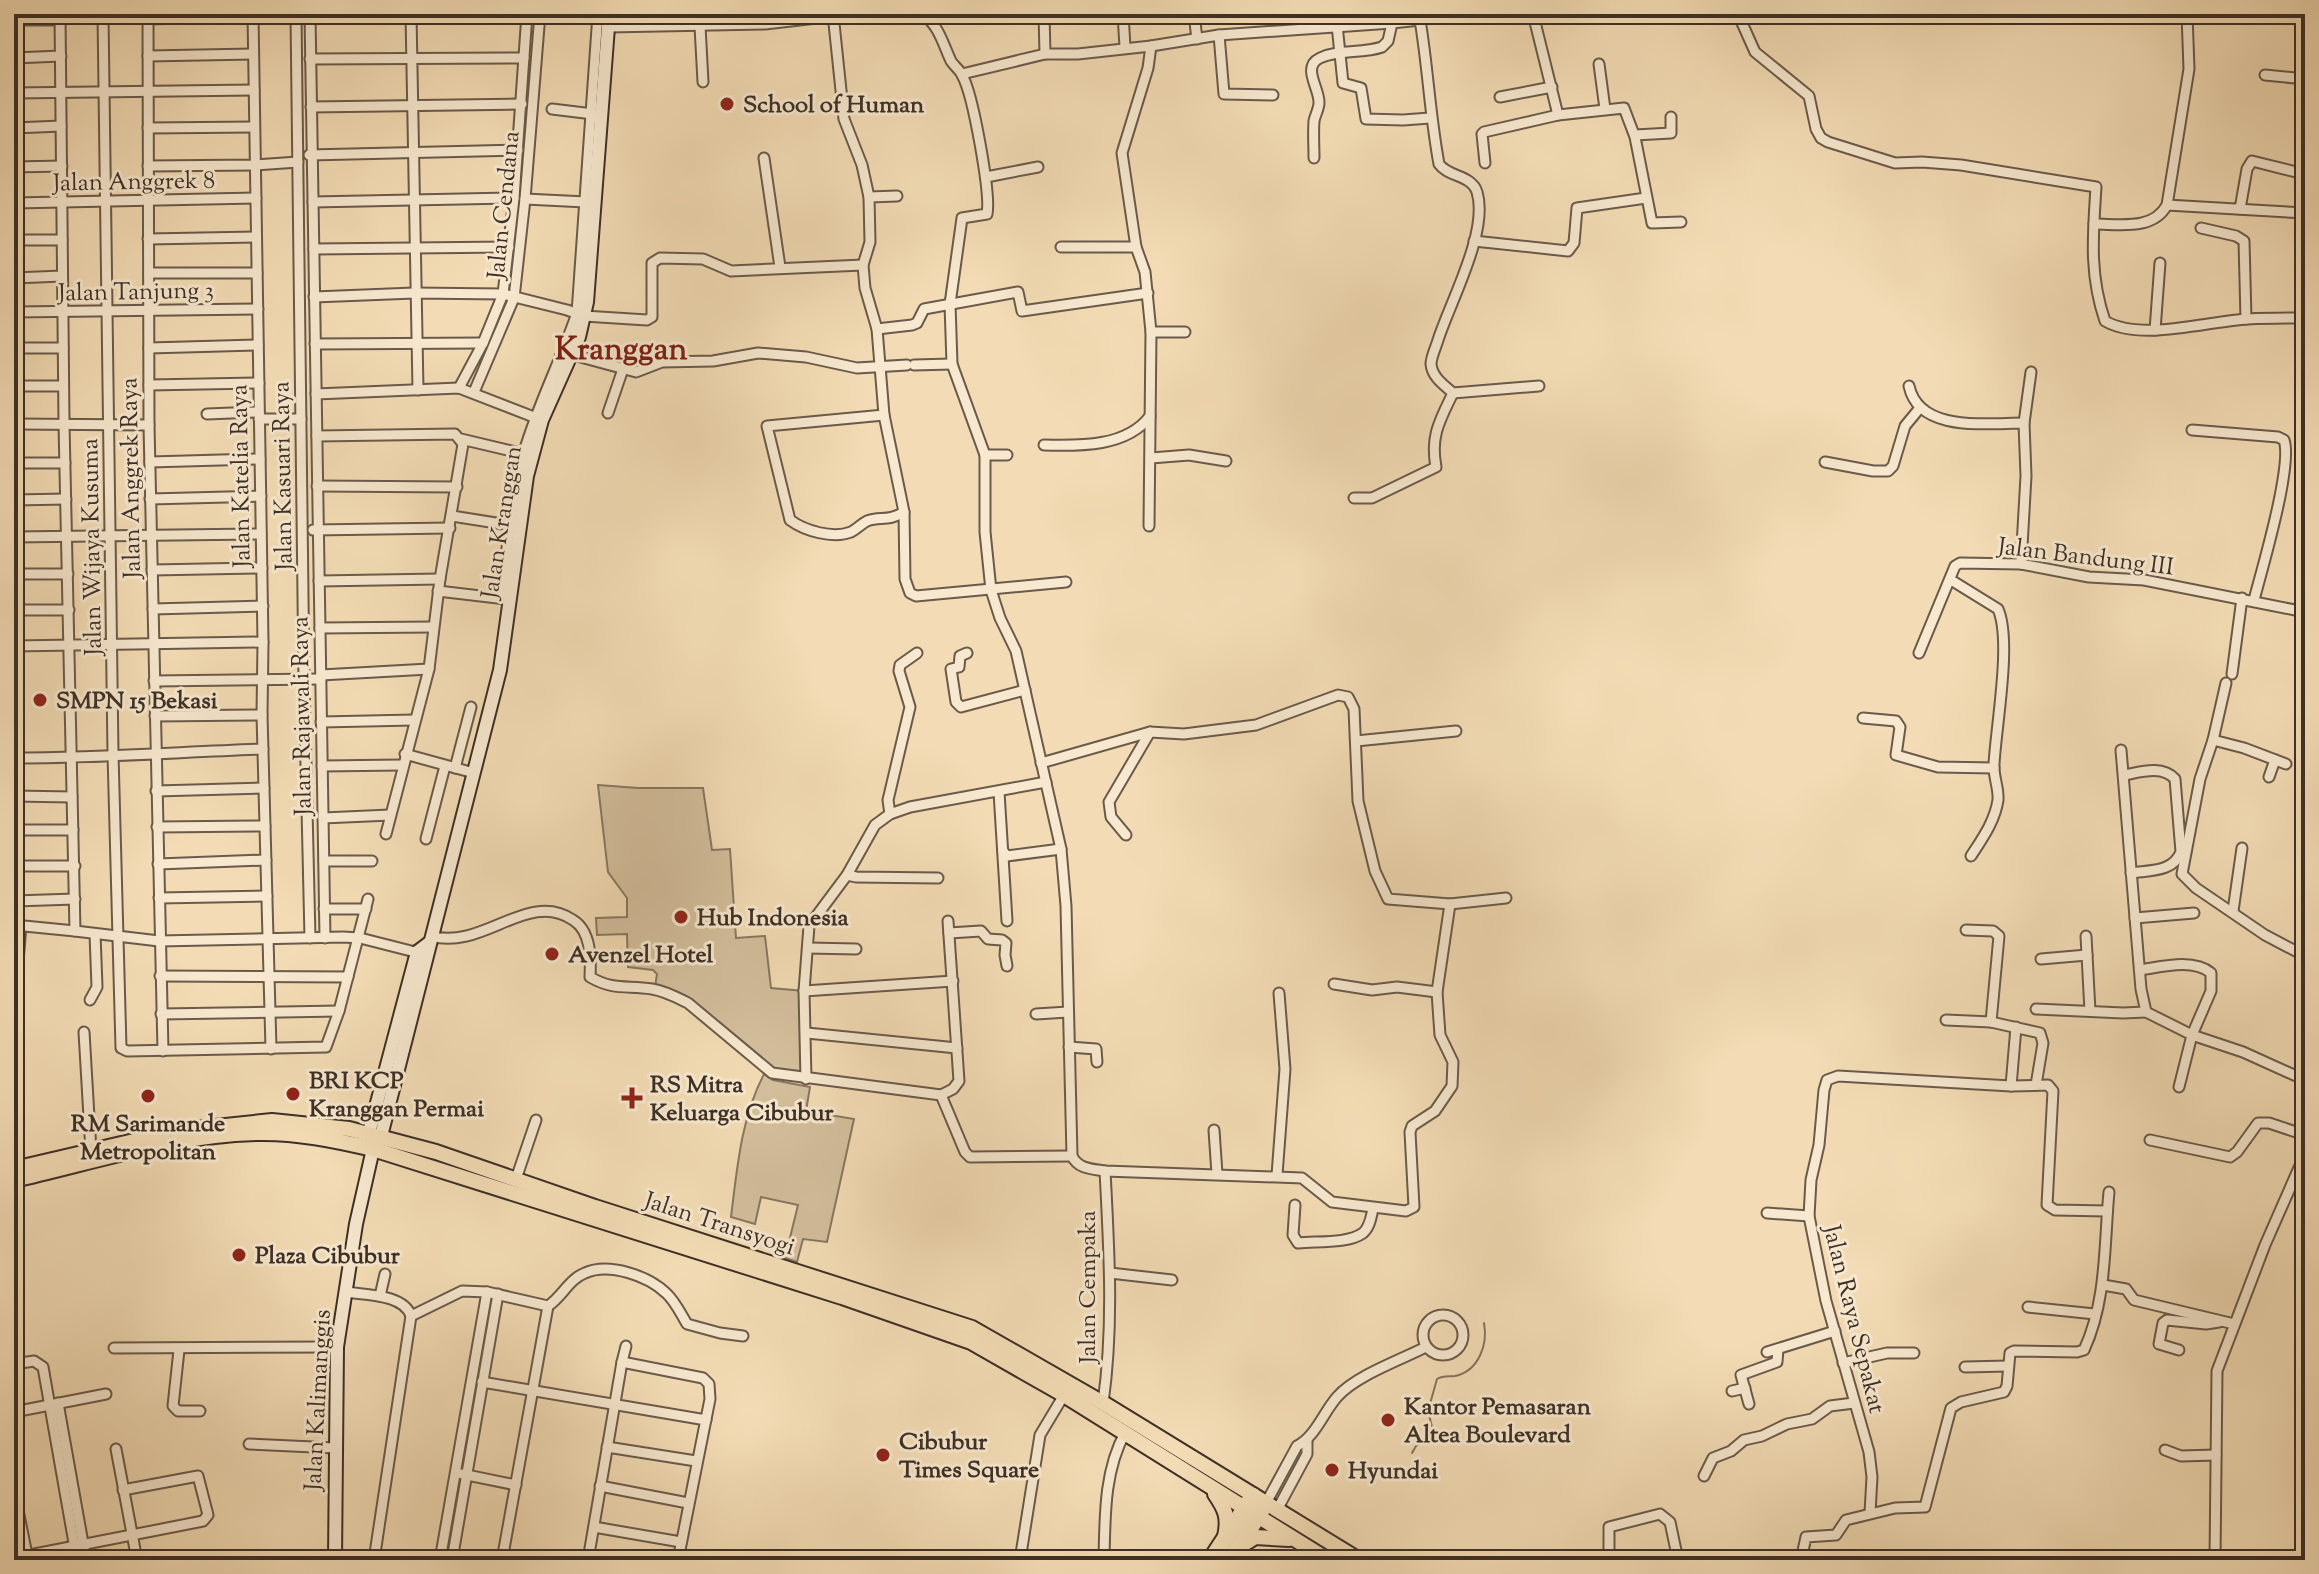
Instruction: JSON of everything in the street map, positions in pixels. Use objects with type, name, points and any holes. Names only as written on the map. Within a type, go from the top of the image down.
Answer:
[{"type":"highway","name":"Jalan Transyogi","points":[[14,1169],[200,1127],[272,1121],[320,1125],[449,1155],[972,1328],[1064,1395],[1211,1487],[1260,1507],[1294,1540],[1328,1560]]},
{"type":"highway","name":"Jalan Transyogi","points":[[14,1180],[171,1143],[219,1136],[254,1133],[374,1139],[999,1350],[1103,1403],[1260,1507],[1359,1560]]},
{"type":"highway","points":[[1211,1487],[1227,1511],[1231,1549]]},
{"type":"highway","points":[[1231,1549],[1260,1507]]},
{"type":"highway","points":[[1211,1560],[1255,1537],[1294,1540]]},
{"type":"main road","name":"Jalan Kranggan","points":[[374,1139],[500,670],[505,599],[516,526],[538,419],[573,355],[580,315],[595,114],[609,20]]},
{"type":"main road","name":"Jalan Kalimanggis","points":[[335,1560],[337,1347],[356,1224],[374,1139]]},
{"type":"street","name":"Jalan Wijaya Kusuma","points":[[103,14],[109,535],[120,1046],[127,1051],[326,1047],[360,938],[367,904],[324,909]]},
{"type":"street","name":"Jalan Kasuari Raya","points":[[296,14],[310,938]]},
{"type":"street","name":"Jalan Rajawali Raya","points":[[310,14],[325,938]]},
{"type":"street","points":[[411,14],[418,390]]},
{"type":"street","points":[[459,388],[508,296],[509,247],[520,198],[518,150],[527,14]]},
{"type":"street","name":"Jalan Cendana","points":[[474,392],[508,296],[540,14]]},
{"type":"street","points":[[452,516],[516,526],[524,454],[580,315],[586,202],[595,114],[598,14]]},
{"type":"street","points":[[609,20],[700,26],[765,24],[851,14]]},
{"type":"street","points":[[923,14],[930,19],[947,46],[952,62],[962,74],[969,93],[986,177],[987,214],[962,218],[950,304],[952,364],[985,455],[985,532],[991,590],[1016,651],[1061,849],[1066,906],[1072,1156],[1075,1163],[1105,1171],[1302,1178],[1332,1202],[1373,1209],[1406,1211],[1414,1207],[1410,1132],[1412,1126],[1435,1111],[1452,1086],[1453,1062],[1440,1035],[1437,992],[1450,904]]},
{"type":"street","points":[[1044,14],[1045,54]]},
{"type":"street","points":[[1123,14],[1125,47]]},
{"type":"street","points":[[1194,14],[1197,39]]},
{"type":"street","points":[[1533,14],[1558,115]]},
{"type":"street","points":[[1738,14],[1755,52],[1809,96],[1816,129],[1828,142],[1895,163],[1961,165],[2096,187],[2091,262],[2097,297],[2105,321],[2111,325],[2155,330],[2246,319],[2305,318]]},
{"type":"street","points":[[2094,224],[2146,223],[2161,216],[2167,205],[2189,69],[2187,14]]},
{"type":"street","points":[[148,16],[253,15]]},
{"type":"street","name":"Jalan Katelia Raya","points":[[253,15],[263,606],[262,715],[271,1049]]},
{"type":"street","name":"Jalan Anggrek Raya","points":[[148,16],[150,499],[163,1051]]},
{"type":"street","points":[[833,16],[844,119],[862,165],[869,197],[870,242],[863,265],[865,288],[877,329],[884,415],[904,512],[905,579],[910,593],[916,596],[1066,582]]},
{"type":"street","points":[[14,20],[60,17],[63,386],[75,931]]},
{"type":"street","points":[[962,74],[1045,54],[1078,54],[1219,35],[1422,17],[1430,85],[1430,118],[1439,164],[1442,169],[1470,181],[1477,190],[1478,209],[1474,241],[1431,364],[1436,378],[1453,393],[1539,386]]},
{"type":"street","points":[[1314,158],[1314,119],[1319,104],[1311,83],[1313,64],[1317,58],[1340,52],[1371,51],[1382,47],[1388,41],[1388,19]]},
{"type":"street","points":[[1337,25],[1343,83],[1361,88],[1366,119],[1430,118]]},
{"type":"street","points":[[700,26],[703,82]]},
{"type":"street","points":[[1219,35],[1224,94],[1273,95]]},
{"type":"street","points":[[1149,526],[1151,332],[1145,272],[1136,247],[1122,153],[1148,68],[1151,46]]},
{"type":"street","points":[[148,56],[253,54]]},
{"type":"street","points":[[14,58],[61,56]]},
{"type":"street","points":[[310,59],[524,58]]},
{"type":"street","points":[[1599,64],[1605,109]]},
{"type":"street","points":[[2265,75],[2305,79]]},
{"type":"street","points":[[1500,97],[1552,87]]},
{"type":"street","points":[[14,93],[254,90]]},
{"type":"street","points":[[311,107],[522,104]]},
{"type":"street","points":[[1485,163],[1482,133],[1558,115],[1624,108],[1635,135],[1652,223],[1681,222]]},
{"type":"street","points":[[552,109],[595,114]]},
{"type":"street","points":[[1635,135],[1671,133],[1671,117]]},
{"type":"street","points":[[14,128],[61,126]]},
{"type":"street","points":[[148,128],[254,127]]},
{"type":"street","points":[[148,166],[255,165],[312,154],[518,150]]},
{"type":"street","points":[[764,158],[780,267]]},
{"type":"street","points":[[2240,209],[2247,169],[2252,161],[2298,173],[2305,171]]},
{"type":"street","points":[[14,167],[62,166]]},
{"type":"street","points":[[986,177],[1038,167]]},
{"type":"street","points":[[869,197],[897,196]]},
{"type":"street","name":"Jalan Anggrek 8","points":[[14,203],[256,198]]},
{"type":"street","points":[[313,202],[520,198],[586,202]]},
{"type":"street","points":[[1474,241],[1568,251],[1574,243],[1577,208],[1646,198]]},
{"type":"street","points":[[2167,205],[2305,213]]},
{"type":"street","points":[[2201,228],[2236,236],[2244,241],[2246,319]]},
{"type":"street","points":[[148,239],[256,237]]},
{"type":"street","points":[[14,240],[62,240]]},
{"type":"street","points":[[314,249],[509,247]]},
{"type":"street","points":[[1061,247],[1136,247]]},
{"type":"street","points":[[314,297],[414,293],[508,296],[580,315],[650,319],[652,263],[660,258],[703,259],[731,271],[863,265]]},
{"type":"street","points":[[2155,330],[2160,263]]},
{"type":"street","points":[[149,273],[257,273]]},
{"type":"street","points":[[14,278],[62,276]]},
{"type":"street","points":[[877,329],[917,323],[924,309],[1018,292],[1022,311],[1148,293]]},
{"type":"street","name":"Jalan Tanjung 3","points":[[14,312],[258,309]]},
{"type":"street","points":[[1151,332],[1185,332]]},
{"type":"street","points":[[315,344],[483,343]]},
{"type":"street","points":[[149,348],[258,345]]},
{"type":"street","points":[[14,348],[63,348]]},
{"type":"street","points":[[573,355],[636,372],[662,362],[713,361],[758,353],[806,357],[857,368],[952,364]]},
{"type":"street","points":[[608,413],[623,369]]},
{"type":"street","points":[[2021,564],[2026,476],[2024,423],[2031,372]]},
{"type":"street","points":[[149,385],[259,383]]},
{"type":"street","points":[[14,386],[63,386]]},
{"type":"street","points":[[1909,386],[1912,400],[1919,409],[1937,418],[1965,423],[2024,423]]},
{"type":"street","points":[[316,394],[459,388],[538,419]]},
{"type":"street","points":[[1354,498],[1372,498],[1436,467],[1433,448],[1437,427],[1453,393]]},
{"type":"street","points":[[1825,462],[1888,471],[1893,466],[1905,426],[1919,409]]},
{"type":"street","points":[[207,414],[301,419]]},
{"type":"street","points":[[884,415],[767,426],[790,520],[797,525],[816,532],[845,534],[868,521],[893,519],[904,512]]},
{"type":"street","points":[[1044,445],[1100,443],[1140,429],[1150,416]]},
{"type":"street","points":[[14,424],[149,425]]},
{"type":"street","points":[[2192,430],[2278,437],[2284,440],[2287,447],[2284,475],[2254,600]]},
{"type":"street","points":[[317,436],[455,434],[461,439],[524,454]]},
{"type":"street","points":[[386,834],[429,669],[438,591],[463,444],[461,439]]},
{"type":"street","points":[[985,455],[1007,455]]},
{"type":"street","points":[[1151,458],[1189,455],[1226,461]]},
{"type":"street","points":[[150,462],[260,459]]},
{"type":"street","points":[[14,463],[65,463]]},
{"type":"street","points":[[317,486],[457,487]]},
{"type":"street","points":[[150,499],[261,496]]},
{"type":"street","points":[[14,500],[66,499]]},
{"type":"street","points":[[304,530],[450,528]]},
{"type":"street","points":[[14,537],[261,534]]},
{"type":"street","name":"Jalan Bandung III","points":[[1951,580],[1955,566],[1960,563],[2021,564],[2089,577],[2144,580],[2305,612]]},
{"type":"street","points":[[152,570],[262,568]]},
{"type":"street","points":[[14,574],[68,574]]},
{"type":"street","points":[[319,581],[440,579]]},
{"type":"street","points":[[1919,653],[1951,580],[1998,609],[2002,677],[1994,768],[1998,801],[1991,823],[1971,856]]},
{"type":"street","points":[[438,591],[505,599]]},
{"type":"street","points":[[2242,598],[2229,678],[2200,779],[2182,874],[2196,888],[2265,935],[2305,956]]},
{"type":"street","points":[[153,609],[263,606]]},
{"type":"street","points":[[14,610],[69,610]]},
{"type":"street","points":[[320,628],[433,627]]},
{"type":"street","points":[[14,646],[263,642]]},
{"type":"street","points":[[890,814],[888,800],[910,707],[900,665],[917,653]]},
{"type":"street","points":[[967,653],[960,656],[959,667],[951,669],[956,702],[961,707],[1025,690]]},
{"type":"street","points":[[154,681],[304,679],[429,669]]},
{"type":"street","points":[[1041,763],[1150,732],[1184,734],[1256,725],[1338,695],[1349,698],[1354,709],[1358,801],[1375,871],[1388,899],[1450,904],[1506,898]]},
{"type":"street","points":[[426,839],[471,707]]},
{"type":"street","points":[[155,716],[262,715]]},
{"type":"street","points":[[1863,718],[1896,721],[1900,727],[1896,755],[1938,767],[1994,768]]},
{"type":"street","points":[[321,722],[414,720]]},
{"type":"street","points":[[1356,741],[1456,731]]},
{"type":"street","points":[[1126,835],[1111,817],[1109,802],[1150,732]]},
{"type":"street","points":[[2213,740],[2286,764]]},
{"type":"street","points":[[14,758],[263,749]]},
{"type":"street","points":[[2121,750],[2146,1012]]},
{"type":"street","points":[[322,766],[404,760],[474,773]]},
{"type":"street","points":[[2269,777],[2275,760]]},
{"type":"street","points":[[2124,775],[2154,770],[2169,773],[2175,779],[2181,852],[2177,862],[2170,867],[2131,873]]},
{"type":"street","points":[[806,1079],[804,991],[810,922],[847,875],[875,825],[890,814],[910,807],[1046,782]]},
{"type":"street","points":[[156,791],[264,788]]},
{"type":"street","points":[[999,792],[1007,921]]},
{"type":"street","points":[[14,796],[72,797]]},
{"type":"street","points":[[323,818],[390,815]]},
{"type":"street","points":[[157,827],[265,826]]},
{"type":"street","points":[[14,830],[73,830]]},
{"type":"street","points":[[2233,911],[2242,848]]},
{"type":"street","points":[[1003,851],[1007,856],[1061,849]]},
{"type":"street","points":[[158,864],[266,860]]},
{"type":"street","points":[[324,861],[372,861]]},
{"type":"street","points":[[14,866],[75,866]]},
{"type":"street","points":[[847,875],[938,878]]},
{"type":"street","points":[[159,898],[267,896]]},
{"type":"street","points":[[14,901],[75,899]]},
{"type":"street","points":[[16,986],[18,926],[159,941],[360,938],[426,946],[490,930],[538,911],[552,909],[578,923],[586,933],[590,977],[604,985],[621,989],[651,989],[688,1003],[772,1073],[941,1095],[958,1085],[948,921]]},
{"type":"street","points":[[2135,918],[2194,913]]},
{"type":"street","points":[[1966,930],[1993,931],[1999,936],[1991,1022]]},
{"type":"street","points":[[949,933],[981,931],[988,939],[1002,940],[1006,943],[1007,966]]},
{"type":"street","points":[[90,1000],[97,987],[95,934]]},
{"type":"street","points":[[2086,936],[2090,1011]]},
{"type":"street","points":[[808,948],[856,949]]},
{"type":"street","points":[[2041,959],[2087,955]]},
{"type":"street","points":[[2140,970],[2172,965],[2204,967],[2211,973],[2211,991],[2192,1035],[2179,1087]]},
{"type":"street","points":[[160,976],[348,977]]},
{"type":"street","points":[[804,991],[953,981]]},
{"type":"street","points":[[1334,984],[1372,990],[1397,987],[1437,992]]},
{"type":"street","points":[[1277,1175],[1285,1069],[1279,993]]},
{"type":"street","points":[[2036,1009],[2146,1012],[2192,1035],[2243,1052],[2305,1080]]},
{"type":"street","points":[[161,1014],[339,1011]]},
{"type":"street","points":[[1036,1014],[1068,1012]]},
{"type":"street","points":[[1946,1020],[1991,1022],[2040,1033],[2043,1037],[2036,1085]]},
{"type":"street","points":[[2016,1027],[2011,1086],[2048,1085],[2053,1091],[2047,1205],[2055,1210],[2107,1211]]},
{"type":"street","points":[[84,1032],[91,1151]]},
{"type":"street","points":[[807,1033],[957,1048]]},
{"type":"street","points":[[1069,1047],[1096,1049],[1097,1062]]},
{"type":"street","name":"Jalan Raya Sepakat","points":[[1870,1513],[1872,1477],[1869,1452],[1816,1257],[1809,1216],[1811,1180],[1827,1080],[1838,1076],[2011,1086]]},
{"type":"street","points":[[941,1095],[965,1152],[970,1157],[1072,1156]]},
{"type":"street","points":[[516,1179],[536,1120]]},
{"type":"street","points":[[2150,1140],[2231,1157],[2260,1122],[2305,1135]]},
{"type":"street","points":[[1214,1130],[1217,1174]]},
{"type":"street","points":[[2215,1560],[2217,1371],[2265,1245],[2305,1154]]},
{"type":"street","name":"Jalan Cempaka","points":[[1103,1403],[1109,1358],[1110,1273],[1105,1171]]},
{"type":"street","points":[[1801,1560],[1806,1537],[1836,1535],[1846,1520],[1870,1513],[1925,1507],[1951,1408],[1961,1402],[2004,1392],[2010,1353],[2084,1350],[2103,1285],[2109,1192]]},
{"type":"street","points":[[1295,1205],[1293,1235],[1298,1243],[1350,1238],[1363,1232],[1373,1209]]},
{"type":"street","points":[[1767,1213],[1809,1216]]},
{"type":"street","points":[[502,1560],[548,1306],[576,1278],[602,1269],[644,1278],[669,1295],[687,1324],[743,1336]]},
{"type":"street","points":[[1110,1273],[1172,1280]]},
{"type":"street","points":[[380,1296],[385,1274]]},
{"type":"street","points":[[2103,1285],[2126,1289],[2134,1300],[2234,1324]]},
{"type":"street","points":[[411,1316],[462,1291],[487,1292],[548,1306]]},
{"type":"street","points":[[346,1292],[380,1296],[403,1305],[411,1316],[374,1560]]},
{"type":"street","points":[[440,1560],[487,1292]]},
{"type":"street","points":[[452,1560],[498,1294]]},
{"type":"street","points":[[2028,1307],[2095,1314]]},
{"type":"street","points":[[1439,1315],[1450,1316],[1460,1323],[1464,1336],[1460,1348],[1449,1356],[1436,1355],[1426,1347],[1422,1338],[1430,1319],[1439,1315]]},
{"type":"street","points":[[2179,1350],[2159,1344],[2163,1323],[2167,1320],[2206,1324],[2222,1321]]},
{"type":"street","points":[[1767,1352],[1835,1331]]},
{"type":"street","points":[[588,1560],[626,1346]]},
{"type":"street","points":[[114,1348],[337,1347]]},
{"type":"street","points":[[1260,1507],[1297,1446],[1307,1441],[1338,1395],[1360,1380],[1426,1347]]},
{"type":"street","points":[[1749,1404],[1743,1373],[1777,1362],[1778,1349]]},
{"type":"street","points":[[179,1350],[173,1406],[178,1411],[200,1411]]},
{"type":"street","points":[[1843,1363],[1887,1353],[1914,1353]]},
{"type":"street","points":[[14,1364],[34,1361],[42,1365],[54,1404],[79,1545],[86,1560]]},
{"type":"street","points":[[622,1362],[704,1379],[710,1388],[678,1560]]},
{"type":"street","points":[[1965,1367],[2008,1366]]},
{"type":"street","points":[[482,1382],[706,1420]]},
{"type":"street","points":[[1732,1391],[1745,1388]]},
{"type":"street","points":[[14,1412],[106,1394]]},
{"type":"street","points":[[1020,1560],[1040,1435],[1064,1395]]},
{"type":"street","points":[[1704,1476],[1713,1458],[1731,1451],[1744,1440],[1762,1436],[1787,1424],[1812,1419],[1830,1406],[1854,1403]]},
{"type":"street","points":[[1104,1560],[1109,1481],[1125,1433]]},
{"type":"street","points":[[249,1444],[335,1448]]},
{"type":"street","points":[[607,1447],[696,1461]]},
{"type":"street","points":[[116,1449],[137,1560]]},
{"type":"street","points":[[2165,1450],[2181,1456],[2216,1455]]},
{"type":"street","points":[[455,1472],[516,1485]]},
{"type":"street","points":[[14,1558],[27,1558],[203,1521],[208,1515],[198,1476],[123,1490]]},
{"type":"street","points":[[600,1486],[688,1503]]},
{"type":"street","points":[[14,1490],[27,1558]]},
{"type":"street","points":[[1609,1560],[1609,1527],[1660,1514],[1670,1522],[1678,1560]]},
{"type":"street","points":[[594,1527],[681,1542]]},
{"type":"street","points":[[77,1560],[79,1545]]},
{"type":"street","points":[[2079,1560],[2083,1557],[2143,1560]]},
{"type":"shaded area","name":"Hub Indonesia","points":[[598,785],[703,788],[712,850],[730,849],[736,938],[765,936],[771,988],[804,991],[803,1076],[769,1067],[690,999],[675,991],[655,987],[657,974],[653,970],[628,967],[627,934],[597,935],[596,918],[627,917],[627,898],[608,872]]},
{"type":"shaded area","points":[[764,1074],[773,1080],[810,1087],[806,1111],[854,1119],[827,1242],[803,1239],[797,1262],[785,1258],[798,1205],[761,1197],[755,1224],[731,1217],[745,1126]]},
{"type":"waterway","points":[[1412,1453],[1416,1446],[1434,1435],[1428,1411],[1437,1379],[1463,1373],[1476,1363],[1485,1339],[1484,1323]]},
{"type":"place","name":"School of Human","points":[[727,104]]},
{"type":"place","name":"SMPN 15 Bekasi","points":[[40,700]]},
{"type":"place","name":"Hub Indonesia","points":[[681,917]]},
{"type":"place","name":"Avenzel Hotel","points":[[552,954]]},
{"type":"place","name":"BRI KCP Kranggan Permai","points":[[293,1094]]},
{"type":"place","name":"RM Sarimande Metropolitan","points":[[148,1096]]},
{"type":"place","name":"RS Mitra Keluarga Cibubur","points":[[632,1098]]},
{"type":"place","name":"Plaza Cibubur","points":[[239,1255]]},
{"type":"place","name":"Kantor Pemasaran Altea Boulevard","points":[[1388,1420]]},
{"type":"place","name":"Cibubur Times Square","points":[[883,1455]]},
{"type":"place","name":"Hyundai","points":[[1332,1470]]},
{"type":"district","name":"Kranggan","points":[[621,348]]}]
